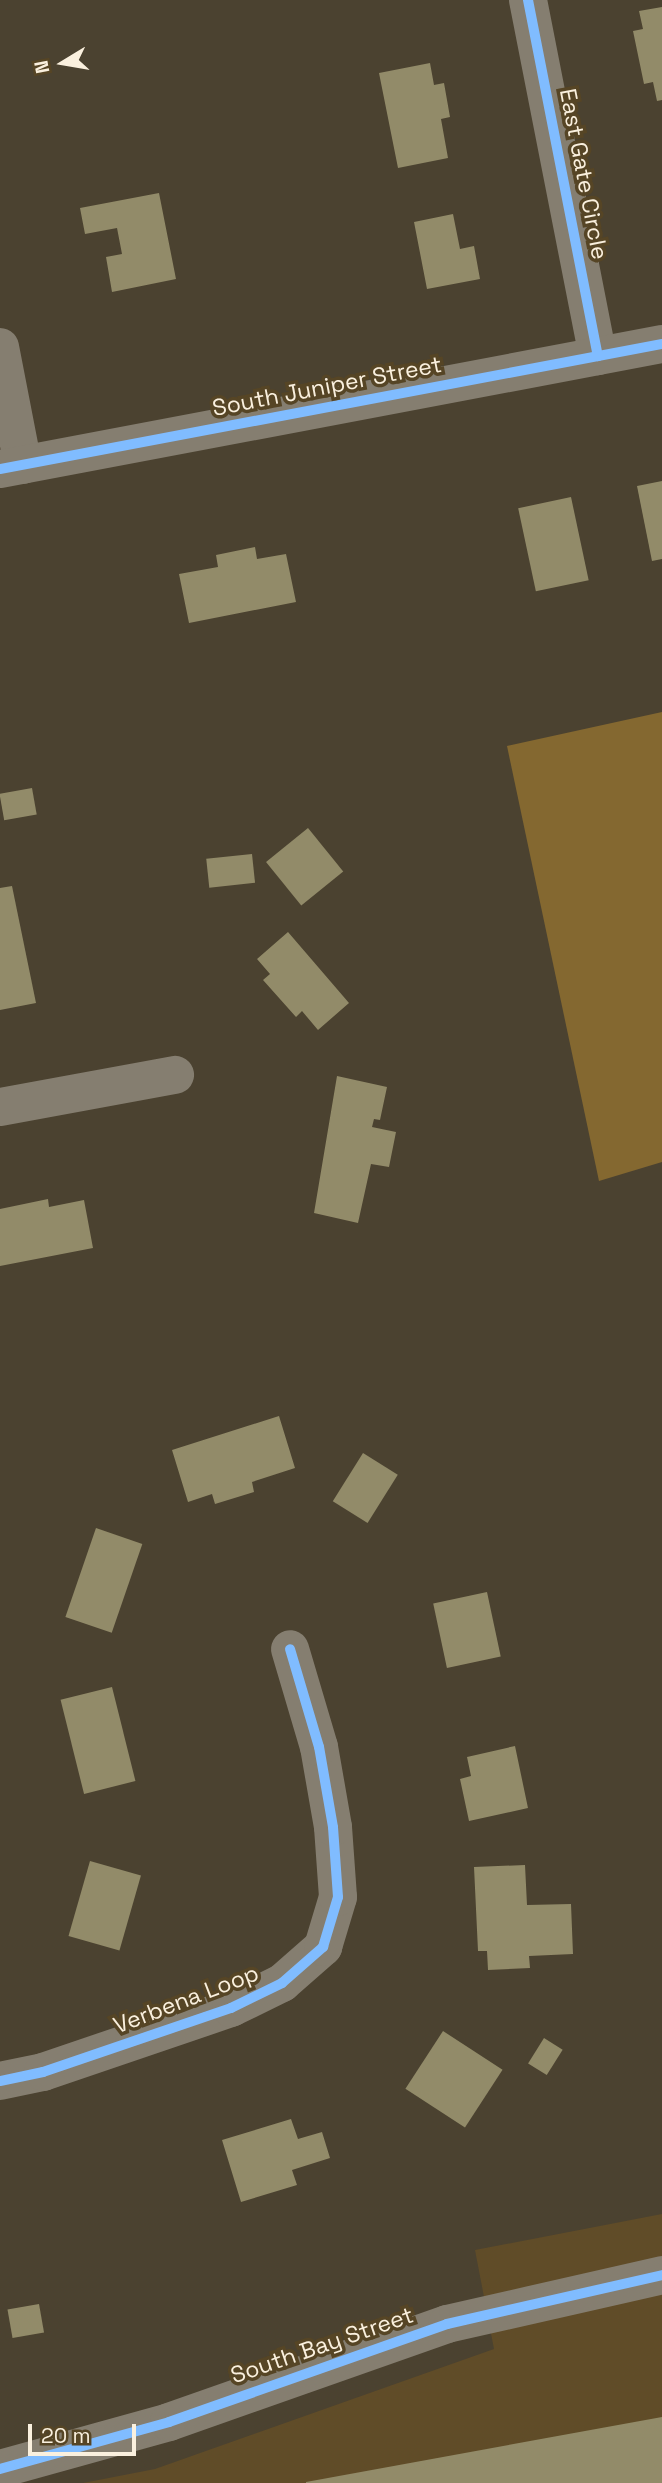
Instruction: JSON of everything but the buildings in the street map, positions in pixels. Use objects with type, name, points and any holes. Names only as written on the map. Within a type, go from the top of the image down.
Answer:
[{"type":"street","name":"East Gate Circle","points":[[528,0],[598,356]]},
{"type":"street","name":"South Juniper Street","points":[[12,467],[662,344]]},
{"type":"street","points":[[0,347],[12,467]]},
{"type":"street","points":[[0,1107],[175,1075]]},
{"type":"street","name":"Verbena Loop","points":[[0,2081],[81,2060],[231,2008],[282,1983],[323,1947],[338,1897],[332,1827],[319,1747],[290,1649]]},
{"type":"street","name":"South Bay Street","points":[[0,2469],[169,2422],[447,2324],[662,2275]]},
{"type":"shaded area","points":[[662,712],[662,1162],[599,1181],[507,746]]},
{"type":"shaded area","points":[[662,2214],[662,2483],[83,2483],[155,2469],[494,2349],[475,2250]]},
{"type":"cycle path","points":[[528,0],[598,356]]},
{"type":"cycle path","points":[[0,469],[662,344]]},
{"type":"cycle path","points":[[0,2081],[43,2072],[231,2008],[282,1983],[323,1947],[338,1897],[333,1827],[319,1747],[290,1649]]},
{"type":"cycle path","points":[[0,2469],[169,2422],[447,2324],[662,2275]]}]
